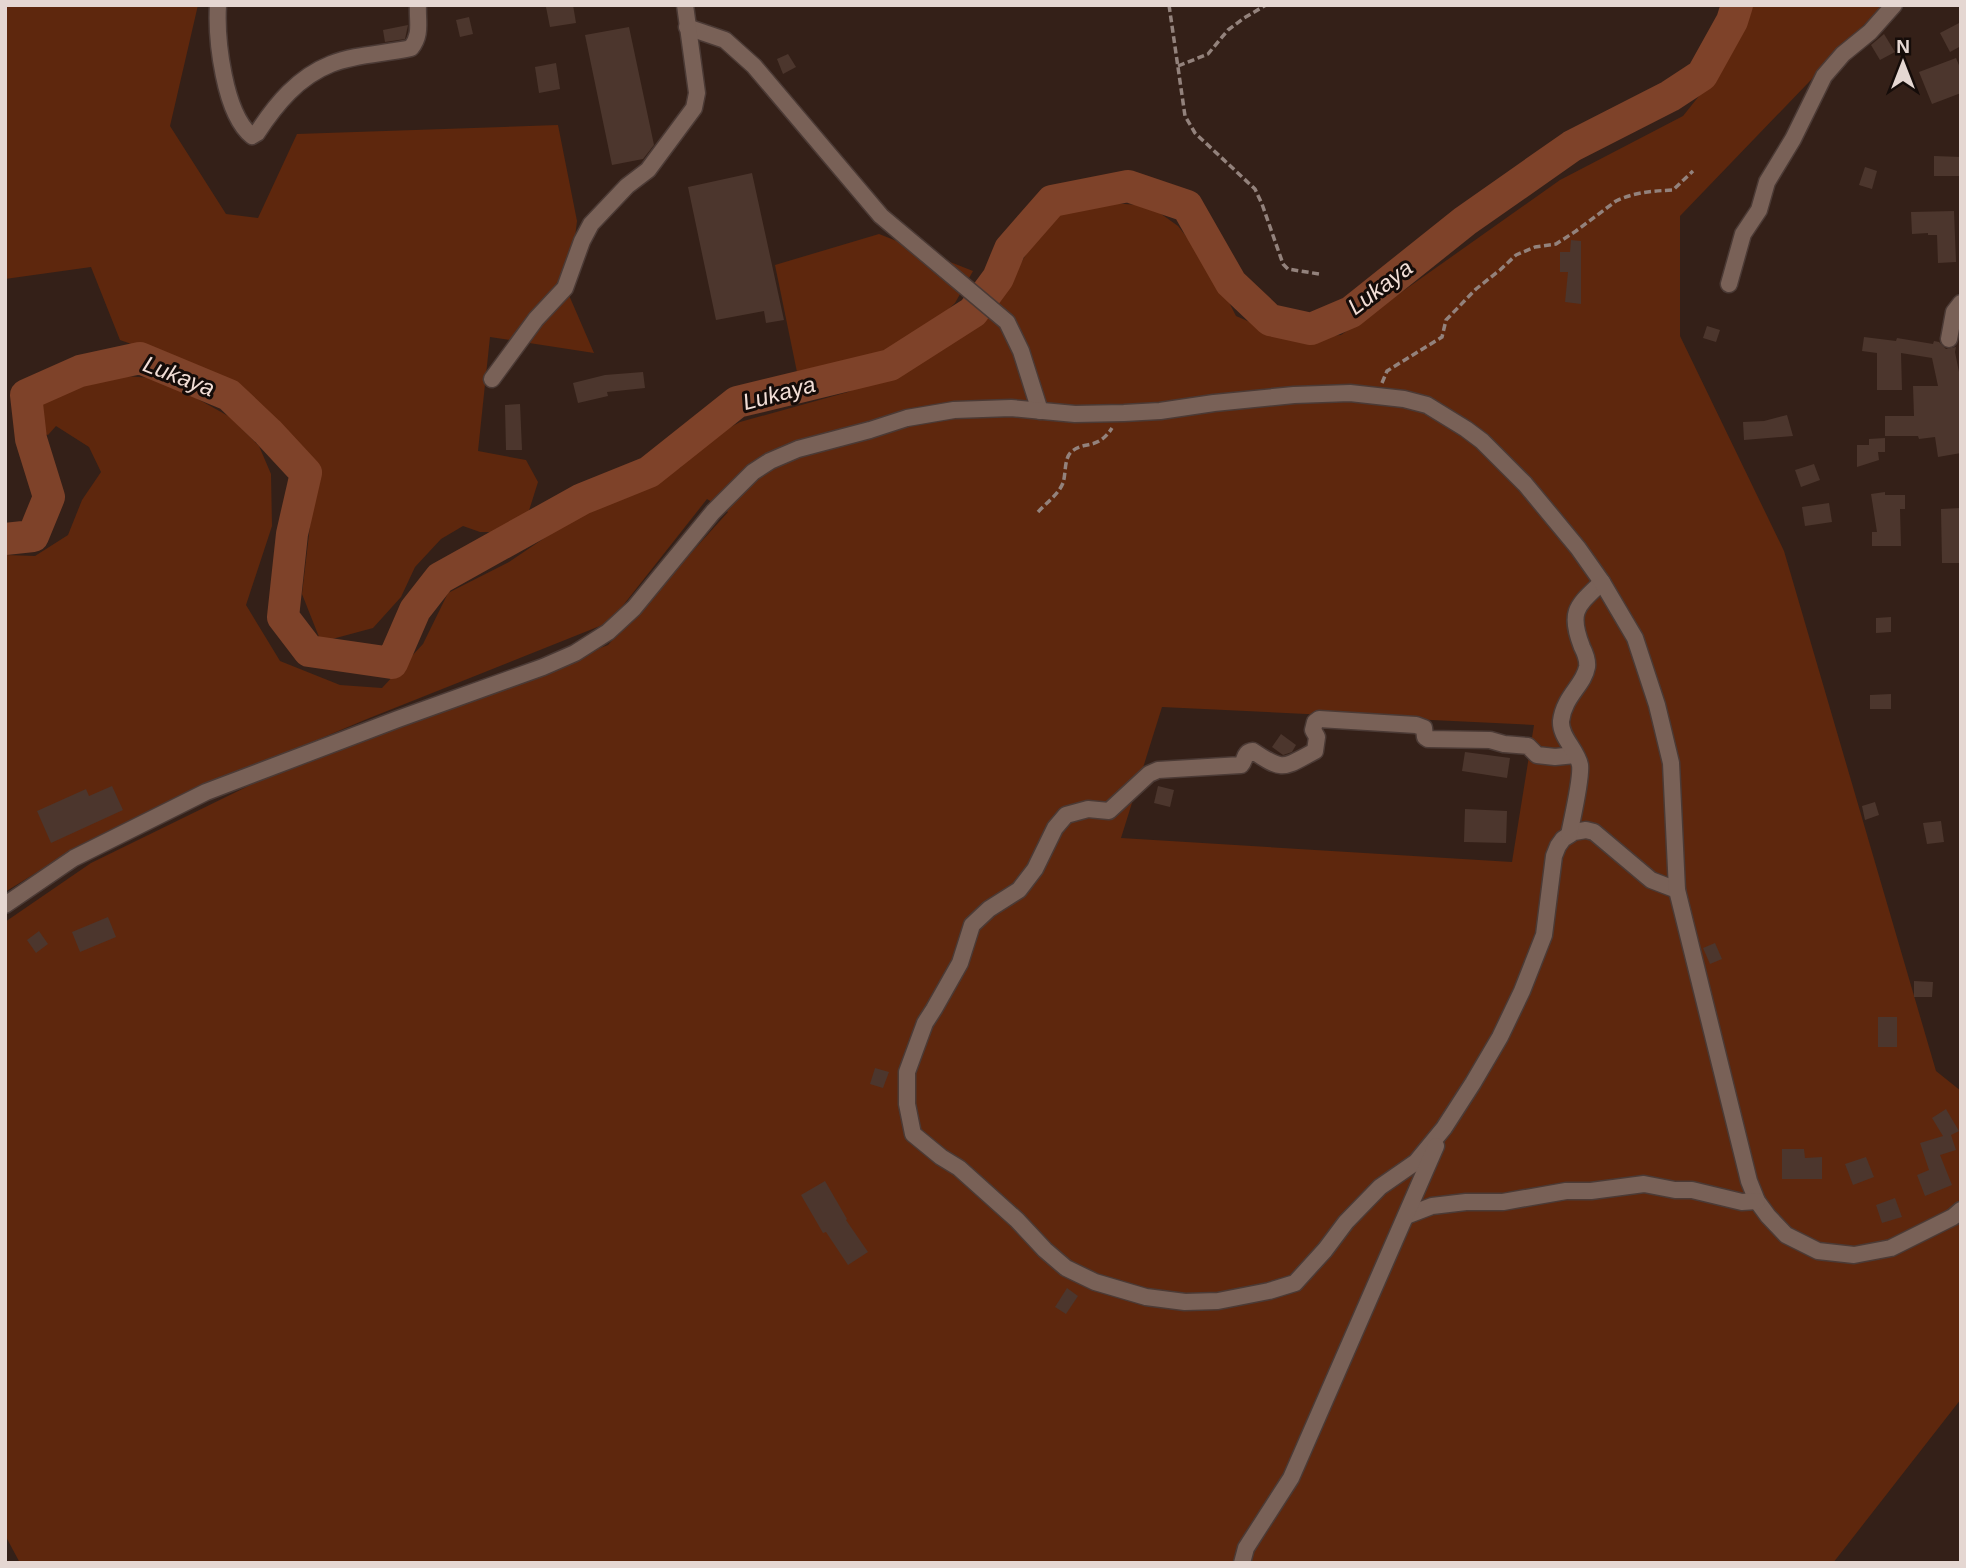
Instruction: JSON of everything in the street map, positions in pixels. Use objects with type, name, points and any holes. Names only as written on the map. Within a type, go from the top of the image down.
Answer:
[{"type":"street","points":[[218,5],[219,53],[226,87],[245,131],[252,136],[299,82],[315,72],[333,63],[411,48],[417,41],[419,30],[418,5]]},
{"type":"street","points":[[492,379],[536,319],[565,288],[590,224],[626,186],[649,170],[694,108],[698,93],[685,5]]},
{"type":"street","points":[[1729,284],[1743,234],[1759,209],[1767,182],[1793,139],[1824,76],[1894,5]]},
{"type":"street","points":[[687,27],[725,40],[754,66],[881,216],[1007,322],[1021,351],[1040,411]]},
{"type":"street","points":[[1949,338],[1954,312],[1961,303]]},
{"type":"street","points":[[5,905],[74,859],[206,792],[575,653],[608,632],[634,608],[713,512],[753,472],[798,449],[906,418],[954,410],[1011,408],[1075,414],[1124,413],[1294,395],[1379,395],[1427,405],[1482,441],[1525,484],[1578,548],[1635,638],[1670,756],[1677,890],[1749,1181],[1757,1201],[1786,1235],[1818,1251],[1854,1255],[1891,1248],[1953,1217],[1961,1210]]},
{"type":"street","points":[[1569,835],[1580,763],[1562,731],[1561,723],[1565,703],[1585,674],[1587,666],[1575,626],[1575,615],[1580,604],[1602,582]]},
{"type":"street","points":[[1575,755],[1537,755],[1528,746],[1489,740],[1428,739],[1425,737],[1424,728],[1416,725],[1328,718],[1315,722],[1315,751],[1288,765],[1275,766],[1253,751],[1248,751],[1241,765],[1154,771],[1109,811],[1088,809],[1066,815],[1055,828],[1035,869],[1019,890],[989,909],[972,925],[960,963],[925,1023],[907,1072],[907,1104],[914,1134],[959,1168],[1066,1268],[1095,1282],[1146,1297],[1185,1302],[1218,1301],[1295,1283],[1346,1222],[1380,1187],[1416,1162],[1444,1128],[1500,1037],[1544,935],[1554,856],[1558,846],[1569,835],[1586,830],[1594,832],[1651,880],[1677,890]]},
{"type":"street","points":[[1242,1563],[1247,1548],[1291,1478],[1444,1128]]},
{"type":"street","points":[[1406,1216],[1432,1206],[1503,1202],[1566,1191],[1591,1191],[1644,1184],[1675,1190],[1692,1190],[1742,1202],[1757,1201]]},
{"type":"path","points":[[1169,5],[1185,117],[1195,133],[1255,189],[1283,264],[1288,269],[1319,274]]},
{"type":"path","points":[[1178,66],[1208,54],[1228,30],[1266,5]]},
{"type":"path","points":[[1379,395],[1387,371],[1442,337],[1446,320],[1476,289],[1516,255],[1535,247],[1556,244],[1623,197],[1647,191],[1674,190],[1693,171]]},
{"type":"path","points":[[1038,512],[1062,485],[1068,456],[1073,451],[1098,443],[1107,436],[1124,413]]},
{"type":"shaded area","points":[[5,5],[198,5],[170,126],[226,214],[258,218],[297,134],[558,125],[577,221],[568,293],[594,353],[490,337],[478,451],[526,460],[538,482],[527,517],[505,532],[480,532],[463,526],[441,539],[415,567],[401,597],[373,628],[321,642],[302,594],[316,475],[302,451],[225,377],[120,340],[91,267],[5,279]]},
{"type":"shaded area","points":[[1753,5],[1883,5],[1680,216],[1680,336],[1784,551],[1936,1071],[1961,1091],[1961,1399],[1833,1563],[20,1563],[5,1535],[5,922],[91,863],[285,768],[608,645],[728,512],[707,499],[610,622],[224,779],[39,871],[5,892],[5,555],[35,556],[68,535],[82,500],[101,472],[89,447],[56,426],[48,435],[36,431],[34,414],[41,396],[65,382],[100,374],[151,378],[230,417],[259,446],[271,474],[272,526],[246,605],[280,661],[340,685],[382,688],[423,644],[448,593],[509,562],[577,516],[681,467],[691,449],[740,422],[848,392],[950,342],[982,321],[1008,285],[1048,217],[1101,202],[1150,206],[1178,226],[1212,269],[1236,316],[1289,339],[1341,335],[1560,180],[1683,116],[1727,61]],"holes":[[[1162,707],[1534,725],[1512,862],[1121,838]]]},
{"type":"shaded area","points":[[879,234],[973,271],[955,303],[925,332],[883,357],[797,372],[775,265]]},
{"type":"building","points":[[573,5],[576,23],[550,27],[546,7]]},
{"type":"building","points":[[469,17],[473,34],[460,37],[456,20]]},
{"type":"building","points":[[1961,22],[1961,46],[1950,52],[1940,33]]},
{"type":"building","points":[[408,25],[405,39],[385,42],[383,30]]},
{"type":"building","points":[[629,27],[654,145],[643,159],[612,165],[585,35]]},
{"type":"building","points":[[1884,34],[1895,52],[1880,60],[1871,45]]},
{"type":"building","points":[[788,54],[796,67],[783,74],[777,59]]},
{"type":"building","points":[[1956,58],[1961,70],[1961,93],[1932,104],[1919,72]]},
{"type":"building","points":[[556,63],[560,89],[539,93],[535,67]]},
{"type":"building","points":[[1934,156],[1961,157],[1961,176],[1934,176]]},
{"type":"building","points":[[1865,167],[1877,171],[1872,189],[1859,185]]},
{"type":"building","points":[[752,173],[784,320],[766,323],[764,311],[716,320],[688,187]]},
{"type":"building","points":[[1954,211],[1956,262],[1938,263],[1937,235],[1912,234],[1911,212]]},
{"type":"building","points":[[1571,240],[1581,241],[1581,304],[1565,302],[1568,272],[1560,272],[1560,252],[1570,252]]},
{"type":"building","points":[[1707,326],[1720,330],[1716,342],[1703,338]]},
{"type":"building","points":[[1864,337],[1896,341],[1897,338],[1933,344],[1934,341],[1946,349],[1956,347],[1961,382],[1961,453],[1938,457],[1935,437],[1919,439],[1918,436],[1885,436],[1885,416],[1914,416],[1913,386],[1938,386],[1932,358],[1901,353],[1902,390],[1877,390],[1877,353],[1862,351]]},
{"type":"building","points":[[643,372],[645,388],[607,392],[608,396],[578,403],[573,383],[605,375]]},
{"type":"building","points":[[520,404],[522,450],[506,450],[505,405]]},
{"type":"building","points":[[1787,415],[1793,436],[1744,440],[1743,422],[1764,421]]},
{"type":"building","points":[[1885,438],[1885,452],[1878,452],[1879,460],[1857,467],[1857,445],[1869,445],[1869,439]]},
{"type":"building","points":[[1814,464],[1820,480],[1801,487],[1795,470]]},
{"type":"building","points":[[1885,492],[1885,495],[1905,495],[1905,509],[1900,509],[1901,546],[1872,546],[1872,532],[1877,532],[1871,494]]},
{"type":"building","points":[[1829,503],[1832,522],[1805,526],[1802,507]]},
{"type":"building","points":[[1961,508],[1961,563],[1942,563],[1941,509]]},
{"type":"building","points":[[1891,617],[1891,632],[1876,633],[1876,618]]},
{"type":"building","points":[[1891,694],[1891,709],[1870,709],[1870,695]]},
{"type":"building","points":[[1281,734],[1296,745],[1292,752],[1283,755],[1272,747]]},
{"type":"building","points":[[1465,752],[1510,758],[1507,778],[1462,771]]},
{"type":"building","points":[[112,786],[123,810],[51,843],[37,811],[86,789],[89,796]]},
{"type":"building","points":[[1158,786],[1174,790],[1170,807],[1154,803]]},
{"type":"building","points":[[1875,802],[1879,815],[1865,820],[1862,806]]},
{"type":"building","points":[[1465,809],[1507,811],[1506,843],[1464,842]]},
{"type":"building","points":[[1941,821],[1944,842],[1927,844],[1923,823]]},
{"type":"building","points":[[108,917],[116,937],[80,952],[72,932]]},
{"type":"building","points":[[39,931],[48,944],[36,953],[27,940]]},
{"type":"building","points":[[1715,943],[1722,959],[1710,964],[1703,948]]},
{"type":"building","points":[[1914,981],[1933,982],[1932,997],[1914,997]]},
{"type":"building","points":[[1878,1017],[1897,1017],[1897,1047],[1878,1047]]},
{"type":"building","points":[[875,1068],[889,1072],[883,1088],[870,1084]]},
{"type":"building","points":[[1946,1109],[1959,1131],[1951,1135],[1956,1150],[1940,1155],[1952,1185],[1925,1196],[1917,1175],[1929,1170],[1920,1143],[1943,1136],[1932,1118]]},
{"type":"building","points":[[1782,1149],[1804,1149],[1805,1158],[1822,1157],[1822,1179],[1782,1179]]},
{"type":"building","points":[[1866,1157],[1874,1177],[1853,1185],[1845,1164]]},
{"type":"building","points":[[825,1181],[846,1220],[868,1252],[848,1265],[826,1232],[823,1233],[801,1195]]},
{"type":"building","points":[[1895,1198],[1902,1217],[1882,1223],[1876,1205]]},
{"type":"building","points":[[1067,1288],[1078,1296],[1066,1314],[1055,1307]]},
{"type":"waterway","name":"Lukaya","points":[[5,539],[33,536],[49,497],[31,439],[26,395],[80,371],[140,358],[229,395],[306,473],[292,534],[283,617],[309,651],[392,663],[415,610],[440,578],[582,499],[649,472],[737,402],[890,365],[973,312],[998,278],[1010,249],[1052,201],[1128,186],[1187,206],[1231,283],[1270,320],[1311,329],[1351,312],[1465,221],[1572,146],[1670,96],[1702,75],[1732,21],[1737,5]]}]
